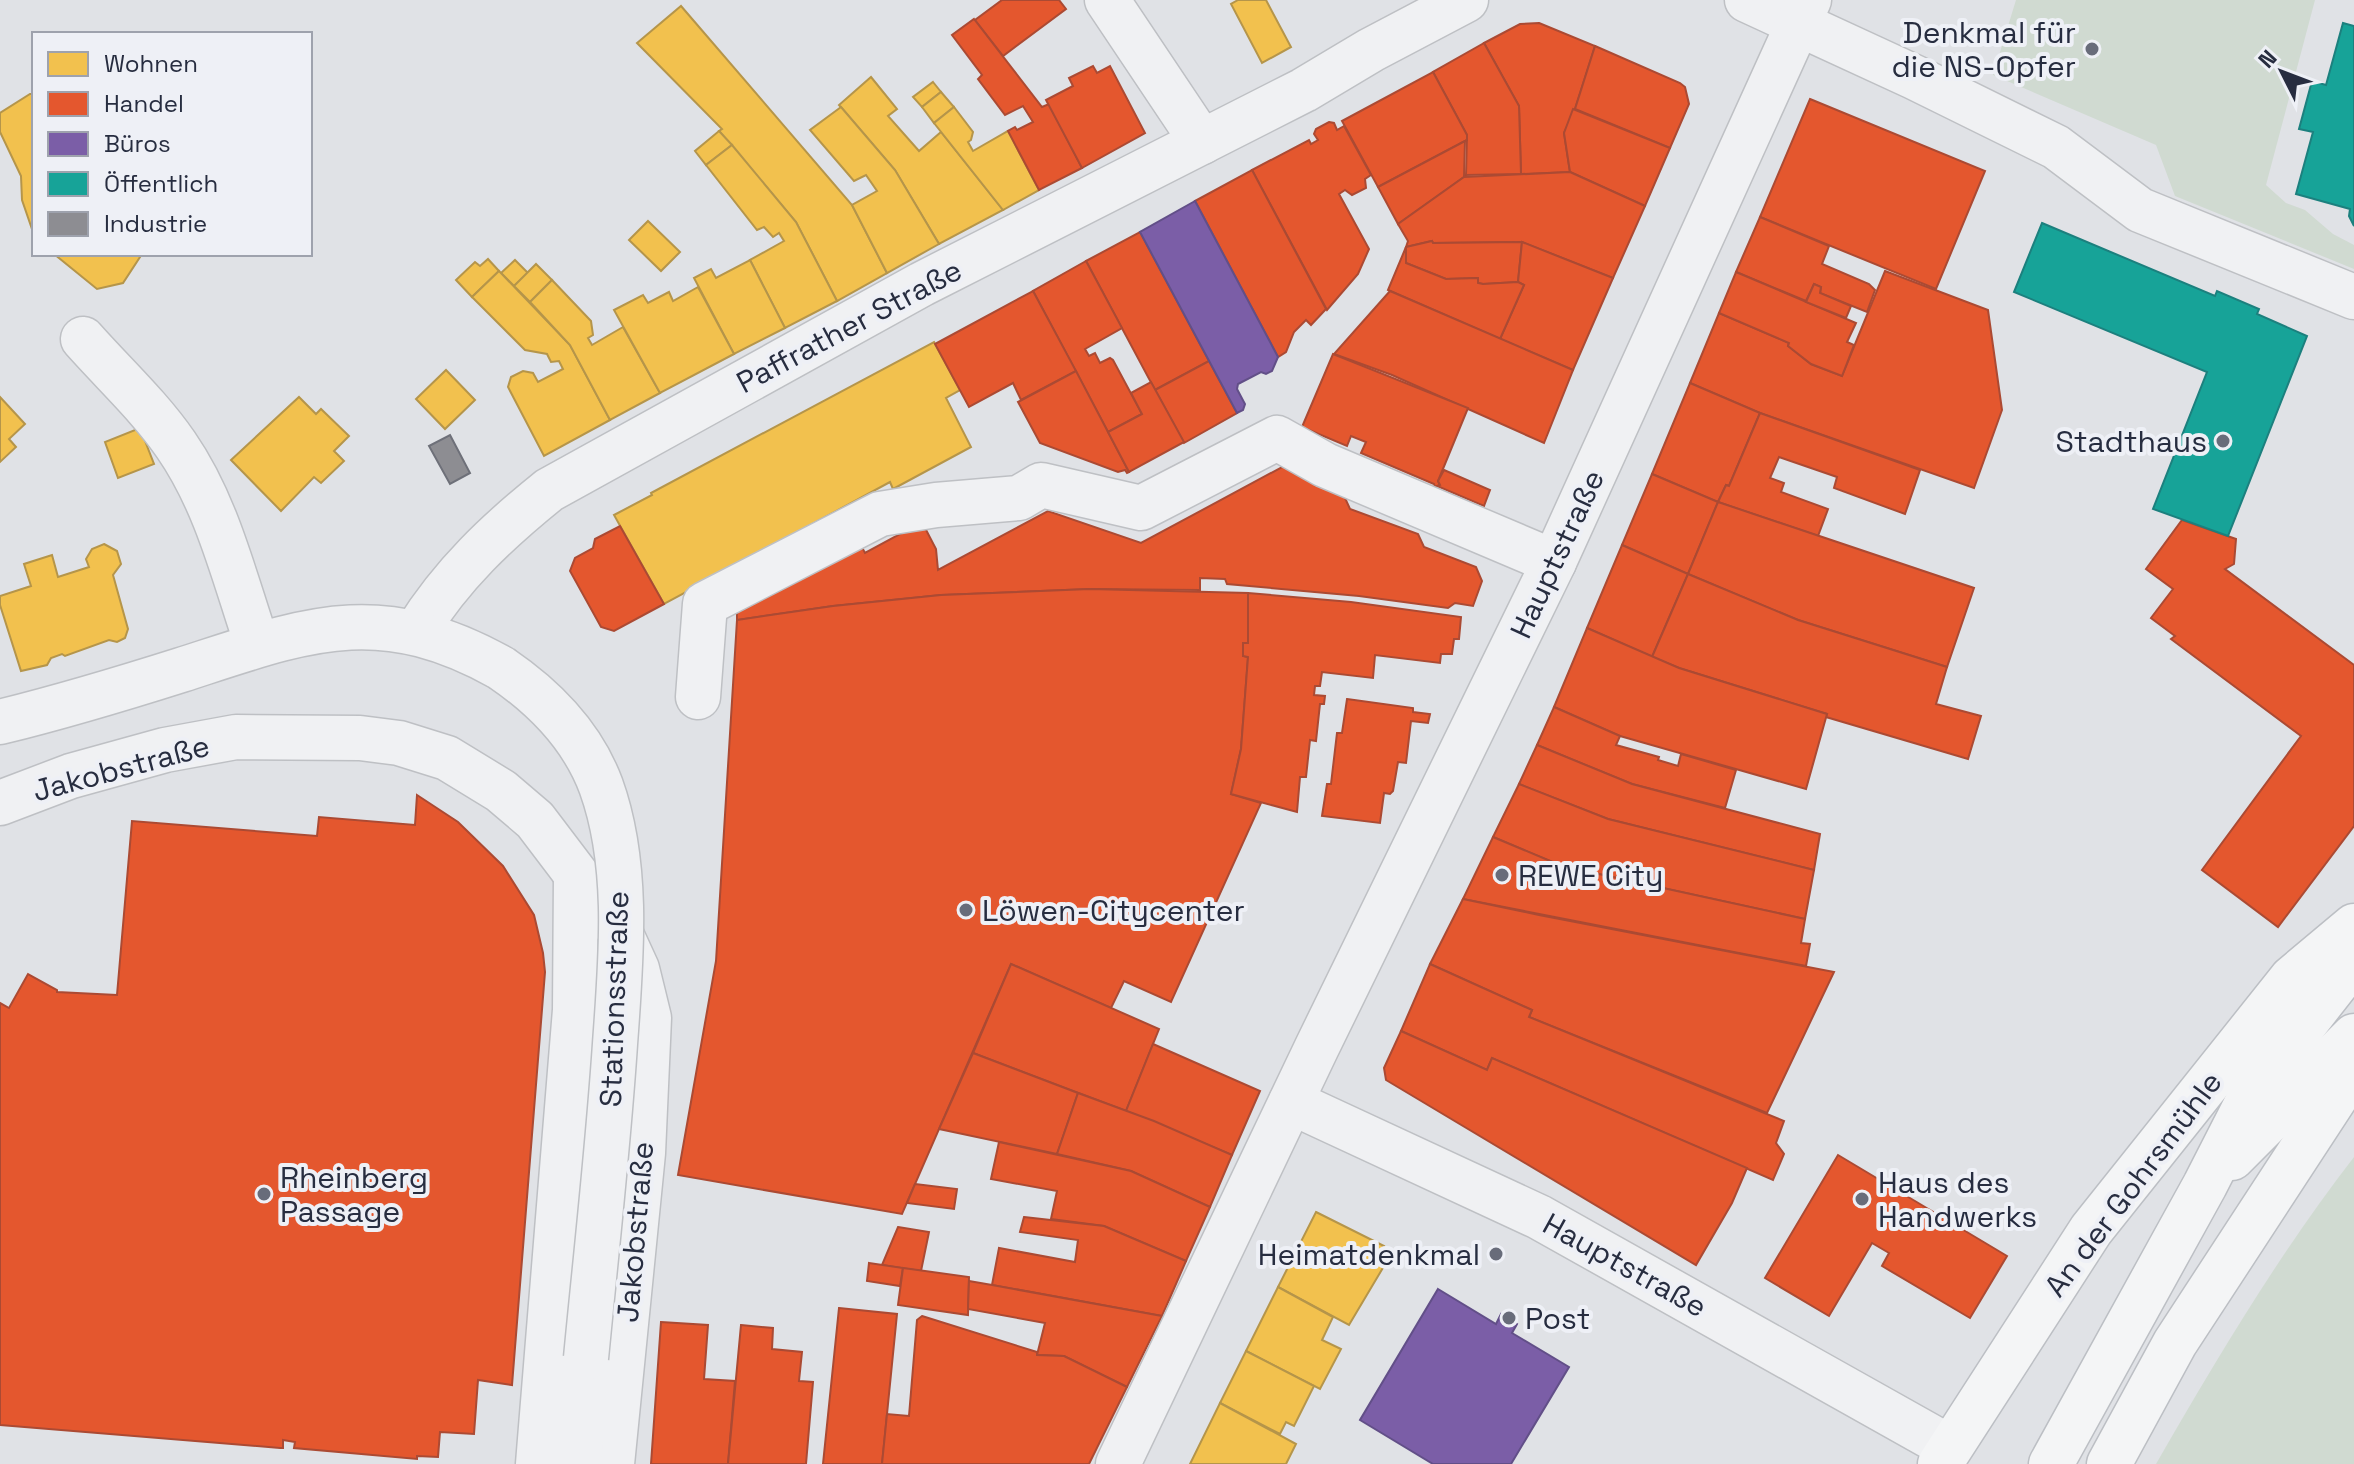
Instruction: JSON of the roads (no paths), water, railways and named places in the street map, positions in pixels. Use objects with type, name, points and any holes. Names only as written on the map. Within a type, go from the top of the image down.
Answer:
[{"type":"main road","name":"An der Gohrsmühle","points":[[1945,1455],[2091,1230],[2292,978],[2354,926]]},
{"type":"main road","points":[[2051,1464],[2205,1185],[2254,1089],[2354,961]]},
{"type":"main road","points":[[2205,1185],[2354,1036]]},
{"type":"main road","points":[[2109,1464],[2175,1343],[2354,1069]]},
{"type":"street","points":[[1107,0],[1202,142]]},
{"type":"street","name":"Paffrather Straße","points":[[416,632],[439,596],[469,560],[505,525],[549,490],[922,284],[1304,90],[1371,50],[1466,0]]},
{"type":"street","points":[[1747,0],[1804,12],[1914,77],[2056,147],[2140,210],[2354,297]]},
{"type":"street","name":"Hauptstraße","points":[[1118,1464],[1554,562],[1804,12]]},
{"type":"street","points":[[83,339],[177,446],[211,508],[257,644]]},
{"type":"street","points":[[698,697],[705,604],[880,514],[936,505],[1019,498],[1041,485],[1141,508],[1277,438],[1325,465],[1554,562]]},
{"type":"street","points":[[0,722],[79,702],[257,644],[315,630],[351,626],[416,632]]},
{"type":"street","name":"Stationsstraße","points":[[416,632],[446,641],[501,668],[540,697],[573,734],[600,783],[613,826],[620,907],[617,1011],[579,1464]]},
{"type":"street","name":"Jakobstraße","points":[[0,803],[85,773],[165,750],[236,737],[373,739],[399,743],[447,758],[501,791],[535,820],[620,932],[637,969],[649,1018],[643,1153],[612,1464]]},
{"type":"street","points":[[538,1464],[575,1010],[576,875]]},
{"type":"street","name":"Hauptstraße","points":[[1291,1102],[1539,1217],[1945,1455]]},
{"type":"place","name":"Denkmal für die NS-Opfer","points":[[2092,49]]},
{"type":"place","name":"Stadthaus","points":[[2223,441]]},
{"type":"place","name":"REWE City","points":[[1502,875]]},
{"type":"place","name":"Löwen-Citycenter","points":[[966,910]]},
{"type":"place","name":"Rheinberg Passage","points":[[264,1194]]},
{"type":"place","name":"Haus des Handwerks","points":[[1862,1199]]},
{"type":"place","name":"Heimatdenkmal","points":[[1496,1254]]},
{"type":"place","name":"Post","points":[[1509,1318]]}]
